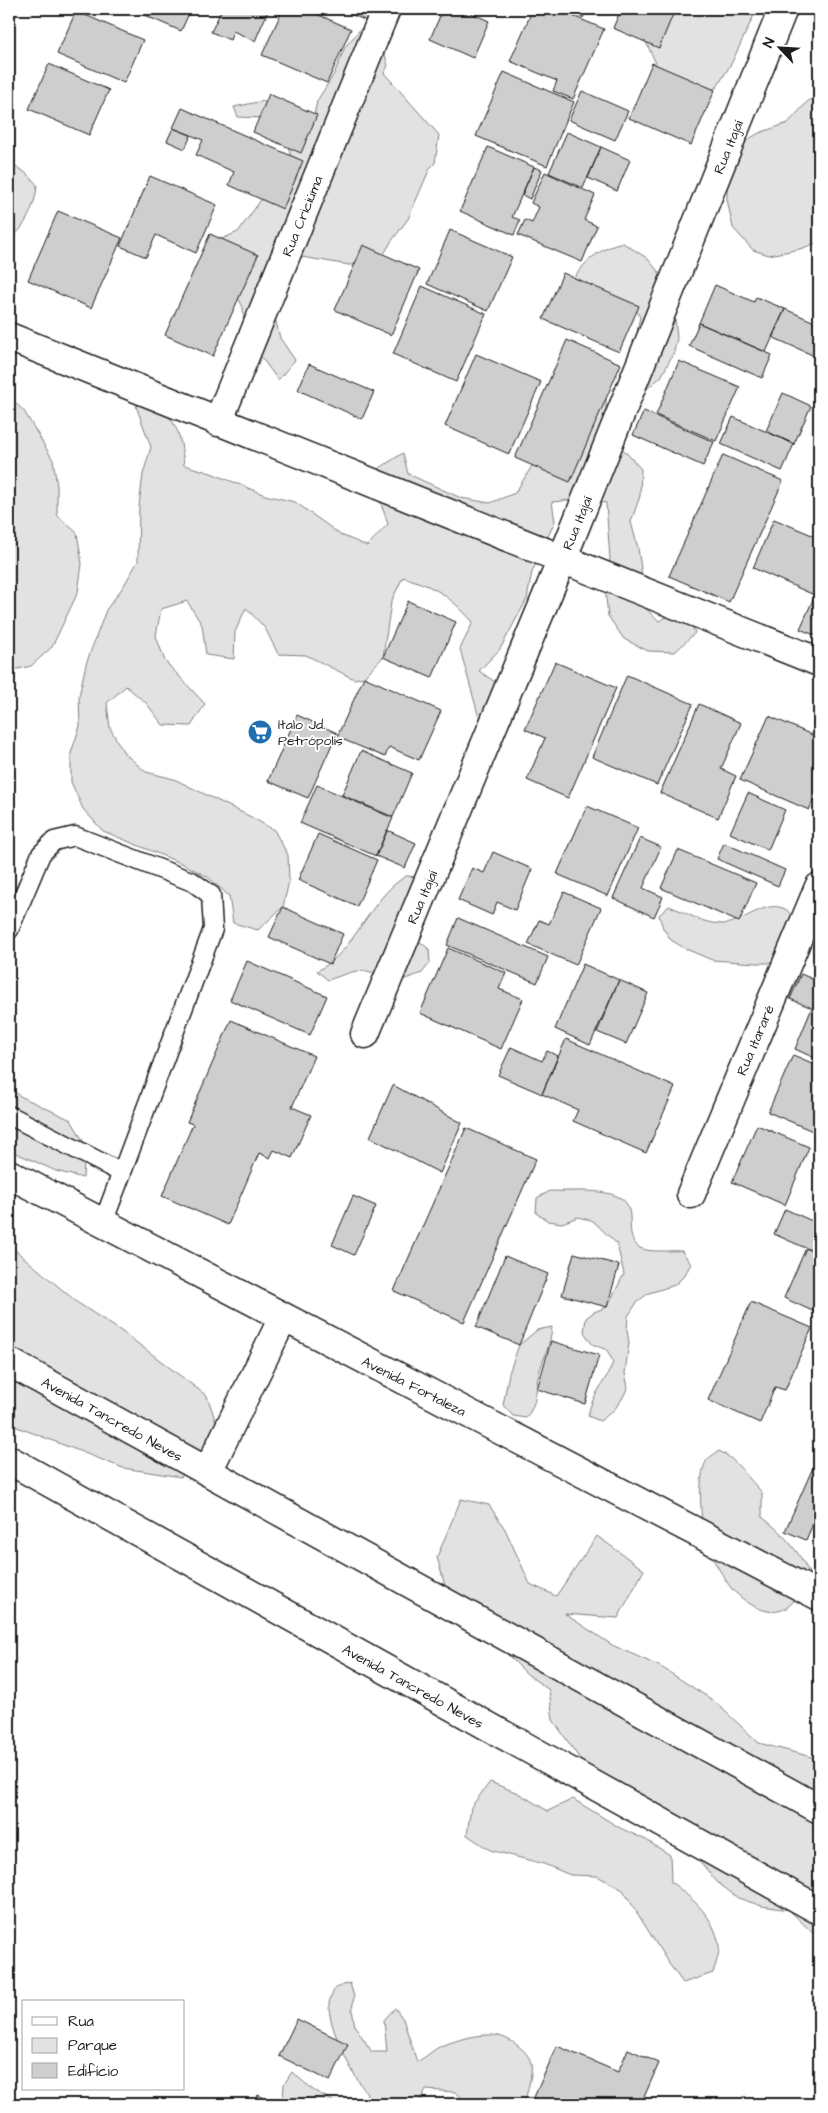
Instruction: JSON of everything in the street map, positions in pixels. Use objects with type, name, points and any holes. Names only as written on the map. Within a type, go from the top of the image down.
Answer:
[{"type":"street","name":"Rua Criciúma","points":[[218,422],[386,9]]},
{"type":"street","name":"Rua Itajaí","points":[[365,1034],[563,557],[784,9]]},
{"type":"street","points":[[9,337],[218,422],[563,557],[819,662]]},
{"type":"street","name":"Rua Itararé","points":[[691,1194],[819,887]]},
{"type":"street","name":"Avenida Fortaleza","points":[[9,1174],[819,1596]]},
{"type":"street","points":[[208,1471],[283,1318]]},
{"type":"street","name":"Avenida Tancredo Neves","points":[[9,1362],[819,1809]]},
{"type":"street","name":"Avenida Tancredo Neves","points":[[9,1460],[819,1910]]},
{"type":"lane","points":[[9,930],[41,854],[54,841],[75,836],[193,882],[211,895],[213,930],[103,1224]]},
{"type":"lane","points":[[9,1115],[122,1173]]},
{"type":"green space","points":[[625,9],[755,9],[755,13],[732,62],[717,87],[693,99],[668,89],[645,40]]},
{"type":"green space","points":[[370,18],[382,44],[388,66],[384,73],[439,135],[435,163],[430,168],[408,219],[378,264],[349,265],[290,255],[273,310],[280,338],[295,360],[278,380],[244,334],[243,307],[212,243],[238,232],[273,183],[293,166],[286,137],[264,118],[238,117],[234,107],[263,101],[286,117],[311,130],[317,101],[334,74],[345,47]]},
{"type":"green space","points":[[819,99],[819,242],[800,249],[769,255],[753,250],[733,228],[727,199],[727,186],[739,152],[747,140],[759,133],[788,123],[809,100]]},
{"type":"green space","points":[[9,165],[25,172],[37,185],[32,208],[25,223],[9,240]]},
{"type":"green space","points":[[623,243],[647,258],[666,281],[674,309],[677,338],[674,352],[661,377],[638,396],[636,347],[640,317],[633,305],[573,279],[594,256],[607,248]]},
{"type":"green space","points":[[9,397],[24,411],[53,460],[57,486],[57,515],[77,533],[82,564],[78,592],[52,647],[31,666],[9,671]]},
{"type":"green space","points":[[606,398],[606,426],[621,447],[641,469],[640,496],[631,522],[638,548],[642,575],[639,602],[659,621],[685,607],[695,633],[675,652],[648,651],[624,639],[608,616],[605,588],[610,559],[606,503],[580,499],[552,502],[555,521],[532,572],[527,599],[500,649],[479,671],[501,686],[481,725],[460,649],[473,622],[442,594],[415,581],[403,577],[391,602],[383,657],[364,677],[354,679],[306,655],[278,654],[265,628],[246,608],[235,632],[234,659],[206,655],[202,625],[187,601],[161,609],[156,636],[165,661],[205,704],[191,726],[163,725],[147,704],[126,686],[107,703],[110,728],[124,753],[146,772],[174,779],[274,830],[288,855],[289,881],[283,907],[258,930],[233,923],[229,896],[208,877],[183,864],[103,831],[83,809],[71,782],[71,753],[80,726],[79,696],[86,664],[106,610],[123,587],[138,561],[139,506],[143,474],[151,447],[136,406],[154,400],[168,416],[177,429],[184,465],[211,473],[265,495],[295,502],[341,535],[367,546],[388,524],[379,498],[378,469],[403,453],[408,474],[461,498],[490,503],[515,493],[546,444]]},
{"type":"green space","points":[[406,876],[420,877],[415,930],[420,942],[429,949],[430,963],[422,973],[394,983],[368,971],[355,971],[328,980],[317,971],[331,962],[342,951],[382,898]]},
{"type":"green space","points":[[669,906],[715,924],[731,923],[770,907],[785,909],[796,920],[781,956],[769,963],[712,960],[686,949],[671,940],[663,928],[659,915]]},
{"type":"green space","points":[[9,1087],[20,1096],[71,1120],[85,1144],[83,1178],[56,1171],[9,1150]]},
{"type":"green space","points":[[550,1191],[595,1191],[619,1197],[628,1208],[632,1237],[640,1248],[655,1251],[682,1251],[691,1264],[684,1276],[675,1285],[649,1293],[638,1301],[628,1316],[627,1330],[629,1343],[625,1373],[628,1387],[614,1410],[600,1421],[588,1416],[596,1394],[613,1362],[607,1350],[592,1344],[584,1332],[586,1318],[594,1312],[607,1307],[624,1274],[617,1244],[593,1221],[578,1217],[562,1223],[548,1221],[536,1213],[537,1198]]},
{"type":"green space","points":[[9,1245],[78,1303],[124,1333],[207,1396],[221,1436],[181,1477],[123,1468],[9,1425]]},
{"type":"green space","points":[[552,1327],[549,1345],[539,1373],[533,1406],[526,1418],[513,1416],[503,1405],[509,1373],[519,1345],[537,1330]]},
{"type":"green space","points":[[719,1451],[737,1464],[762,1492],[762,1517],[789,1542],[809,1573],[794,1601],[779,1611],[772,1612],[757,1608],[737,1594],[727,1582],[705,1542],[701,1505],[702,1478],[707,1460]]},
{"type":"green space","points":[[461,1499],[489,1505],[505,1529],[530,1584],[556,1596],[597,1536],[644,1570],[618,1618],[565,1614],[612,1645],[661,1667],[714,1701],[759,1743],[819,1759],[819,1939],[789,1910],[762,1906],[738,1898],[717,1882],[700,1862],[675,1819],[584,1765],[553,1720],[549,1690],[527,1674],[507,1654],[445,1586],[437,1557]]},
{"type":"green space","points":[[490,1782],[518,1793],[548,1811],[573,1799],[620,1828],[646,1840],[670,1855],[671,1882],[695,1902],[708,1917],[717,1936],[719,1949],[713,1973],[683,1983],[667,1961],[623,1890],[597,1876],[570,1875],[544,1864],[490,1850],[467,1835],[471,1807]]},
{"type":"green space","points":[[350,1983],[354,1997],[352,2010],[355,2026],[372,2052],[387,2052],[384,2020],[395,2008],[403,2019],[417,2062],[443,2045],[474,2036],[503,2037],[521,2048],[531,2063],[529,2084],[523,2104],[469,2104],[455,2092],[426,2090],[419,2104],[365,2104],[367,2093],[342,2050],[329,2013],[329,2003],[335,1988]]},
{"type":"green space","points":[[292,2072],[313,2090],[338,2104],[288,2104],[283,2098],[284,2084]]},
{"type":"building","points":[[130,9],[191,9],[181,31]]},
{"type":"building","points":[[222,9],[269,9],[255,41],[233,31],[230,40],[211,32]]},
{"type":"building","points":[[283,9],[305,9],[351,29],[327,83],[262,55]]},
{"type":"building","points":[[339,9],[383,9],[376,25]]},
{"type":"building","points":[[443,9],[462,9],[489,21],[473,58],[430,39]]},
{"type":"building","points":[[533,9],[556,9],[604,29],[573,99],[553,91],[557,81],[510,61]]},
{"type":"building","points":[[563,9],[587,9],[583,18]]},
{"type":"building","points":[[621,9],[667,9],[674,12],[659,48],[613,28]]},
{"type":"building","points":[[76,11],[143,40],[124,83],[57,54]]},
{"type":"building","points":[[652,63],[715,90],[691,145],[629,118]]},
{"type":"building","points":[[49,64],[109,90],[89,135],[29,109]]},
{"type":"building","points":[[504,72],[574,102],[547,166],[476,136]]},
{"type":"building","points":[[582,91],[628,111],[615,140],[569,120]]},
{"type":"building","points":[[269,94],[317,115],[301,153],[253,132]]},
{"type":"building","points":[[182,108],[303,161],[283,209],[229,185],[234,172],[196,155],[203,140],[173,128]]},
{"type":"building","points":[[173,128],[191,135],[185,149],[167,141]]},
{"type":"building","points":[[567,132],[601,147],[583,188],[549,173]]},
{"type":"building","points":[[488,147],[534,167],[512,217],[520,220],[514,235],[460,211]]},
{"type":"building","points":[[601,147],[630,160],[617,191],[588,178]]},
{"type":"building","points":[[534,167],[542,170],[530,199],[522,195]]},
{"type":"building","points":[[545,172],[595,195],[584,220],[597,226],[582,262],[518,235],[525,220],[532,223],[539,207],[531,203]]},
{"type":"building","points":[[150,176],[217,205],[196,253],[156,235],[146,257],[120,246]]},
{"type":"building","points":[[58,211],[122,238],[91,308],[28,280]]},
{"type":"building","points":[[450,230],[512,257],[488,311],[427,284]]},
{"type":"building","points":[[210,234],[258,255],[213,356],[165,335]]},
{"type":"building","points":[[363,245],[419,270],[391,335],[335,310]]},
{"type":"building","points":[[563,273],[639,306],[619,352],[543,319]]},
{"type":"building","points":[[715,285],[754,302],[756,297],[785,309],[766,352],[699,323]]},
{"type":"building","points":[[422,286],[486,314],[456,382],[393,354]]},
{"type":"building","points":[[785,309],[819,324],[819,358],[772,337]]},
{"type":"building","points":[[699,323],[772,355],[762,378],[689,346]]},
{"type":"building","points":[[567,340],[621,364],[570,482],[515,458]]},
{"type":"building","points":[[476,354],[541,382],[509,454],[445,426]]},
{"type":"building","points":[[679,361],[740,387],[716,441],[656,415]]},
{"type":"building","points":[[309,364],[374,392],[362,419],[298,390]]},
{"type":"building","points":[[783,393],[811,406],[794,444],[766,431]]},
{"type":"building","points":[[644,411],[714,442],[703,466],[633,435]]},
{"type":"building","points":[[733,417],[794,444],[782,471],[721,444]]},
{"type":"building","points":[[723,455],[783,481],[729,602],[669,576]]},
{"type":"building","points":[[774,519],[819,538],[819,578],[812,594],[753,568]]},
{"type":"building","points":[[819,586],[819,637],[800,629]]},
{"type":"building","points":[[408,601],[456,622],[432,678],[383,657]]},
{"type":"building","points":[[555,662],[616,688],[568,798],[527,780],[545,738],[525,729]]},
{"type":"building","points":[[627,675],[693,704],[657,785],[592,757]]},
{"type":"building","points":[[364,677],[441,711],[419,760],[389,747],[385,757],[337,737]]},
{"type":"building","points":[[699,704],[741,723],[721,769],[736,776],[718,818],[660,793]]},
{"type":"building","points":[[297,715],[337,733],[308,798],[268,781]]},
{"type":"building","points":[[769,716],[819,738],[819,786],[809,810],[740,780]]},
{"type":"building","points":[[361,751],[412,773],[393,817],[342,795]]},
{"type":"building","points":[[317,785],[393,818],[376,856],[300,823]]},
{"type":"building","points":[[748,793],[785,810],[768,850],[730,833]]},
{"type":"building","points":[[587,806],[638,828],[608,896],[557,874]]},
{"type":"building","points":[[387,830],[416,843],[405,868],[376,856]]},
{"type":"building","points":[[318,834],[377,860],[357,906],[298,880]]},
{"type":"building","points":[[640,838],[661,847],[643,888],[663,897],[654,917],[613,898]]},
{"type":"building","points":[[724,843],[785,870],[778,886],[717,859]]},
{"type":"building","points":[[678,850],[756,883],[739,922],[661,888]]},
{"type":"building","points":[[493,852],[532,869],[515,910],[497,902],[492,915],[458,900],[472,868],[484,873]]},
{"type":"building","points":[[564,892],[601,908],[576,965],[528,944],[539,920],[549,924]]},
{"type":"building","points":[[283,907],[343,934],[330,964],[269,937]]},
{"type":"building","points":[[458,918],[548,957],[537,983],[447,945]]},
{"type":"building","points":[[448,948],[506,973],[499,989],[523,999],[501,1049],[420,1013]]},
{"type":"building","points":[[247,961],[327,996],[310,1035],[230,1000]]},
{"type":"building","points":[[583,964],[619,980],[590,1045],[555,1029]]},
{"type":"building","points":[[801,974],[819,982],[819,1060],[795,1049],[812,1008],[790,999]]},
{"type":"building","points":[[619,980],[648,993],[626,1044],[597,1032]]},
{"type":"building","points":[[231,1020],[314,1056],[292,1107],[311,1115],[292,1158],[274,1150],[270,1158],[259,1153],[228,1225],[162,1196],[193,1124],[187,1122]]},
{"type":"building","points":[[566,1039],[675,1087],[646,1153],[573,1121],[578,1110],[542,1094]]},
{"type":"building","points":[[511,1047],[542,1061],[547,1051],[558,1056],[542,1094],[498,1075]]},
{"type":"building","points":[[793,1055],[819,1066],[819,1122],[815,1132],[768,1112]]},
{"type":"building","points":[[393,1085],[462,1123],[440,1173],[370,1137]]},
{"type":"building","points":[[757,1125],[809,1147],[785,1205],[732,1182]]},
{"type":"building","points":[[466,1128],[536,1159],[464,1322],[394,1291]]},
{"type":"building","points":[[353,1196],[376,1206],[354,1255],[332,1245]]},
{"type":"building","points":[[785,1209],[819,1224],[819,1254],[774,1234]]},
{"type":"building","points":[[806,1248],[819,1254],[819,1314],[784,1298]]},
{"type":"building","points":[[574,1253],[619,1265],[607,1307],[562,1295]]},
{"type":"building","points":[[505,1256],[548,1274],[519,1345],[476,1327]]},
{"type":"building","points":[[751,1302],[812,1328],[785,1390],[775,1387],[760,1423],[708,1400]]},
{"type":"building","points":[[551,1341],[599,1355],[585,1404],[537,1389]]},
{"type":"building","points":[[818,1456],[819,1510],[806,1540],[785,1531]]},
{"type":"building","points":[[297,2019],[348,2044],[330,2081],[279,2056]]},
{"type":"building","points":[[557,2046],[618,2072],[628,2049],[659,2063],[641,2104],[531,2104]]},
{"type":"building","points":[[258,2095],[277,2104],[253,2104]]},
{"type":"place","name":"Ítalo Jd. Petrópolis","points":[[260,732]]}]
